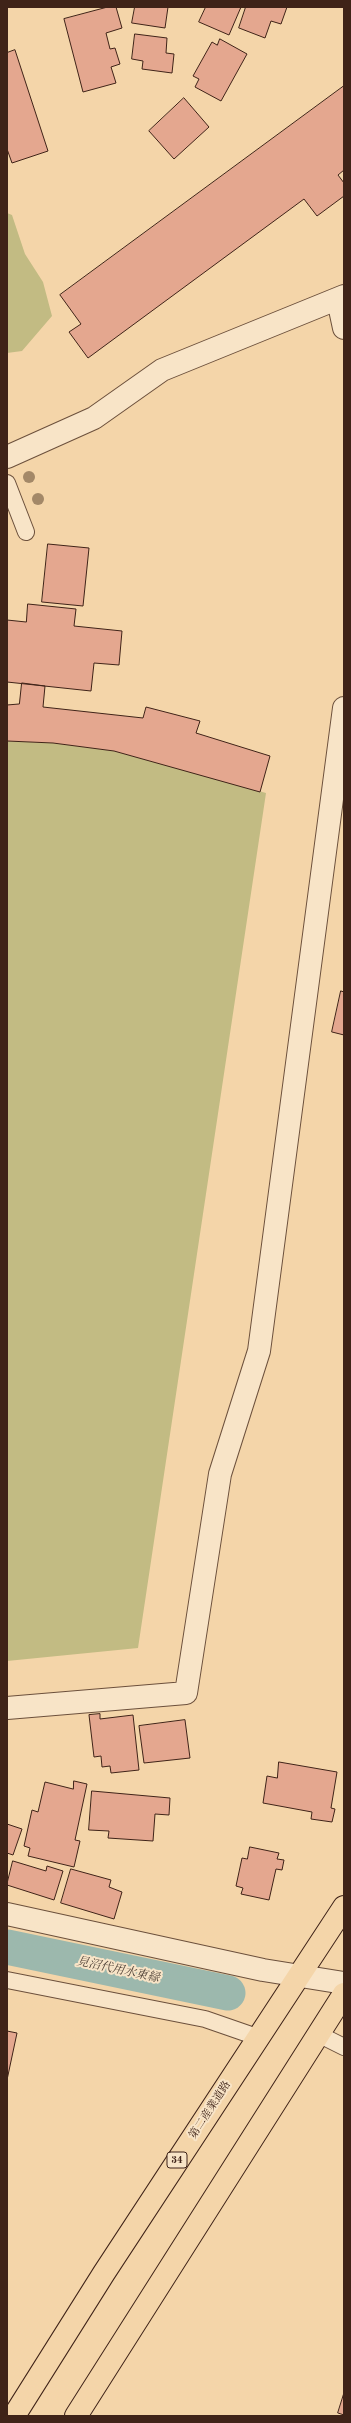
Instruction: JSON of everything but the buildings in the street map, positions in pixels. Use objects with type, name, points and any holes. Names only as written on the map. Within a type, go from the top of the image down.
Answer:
[{"type":"main road","name":"第二産業道路","points":[[14,2416],[257,2037],[299,1976],[344,1906]]},
{"type":"main road","points":[[76,2416],[344,1994]]},
{"type":"street","points":[[7,456],[94,418],[162,370],[341,298],[344,328]]},
{"type":"street","points":[[7,1708],[186,1693],[220,1474],[259,1351],[344,708]]},
{"type":"street","points":[[7,1914],[299,1976],[344,1983]]},
{"type":"lane","points":[[7,483],[26,532]]},
{"type":"lane","points":[[7,1980],[205,2019],[257,2037]]},
{"type":"lane","points":[[318,2034],[344,2047]]},
{"type":"shaded area","points":[[7,213],[12,215],[25,254],[43,282],[52,316],[22,351],[7,353]]},
{"type":"shaded area","points":[[7,741],[53,743],[114,751],[266,793],[138,1648],[7,1661]]},
{"type":"waterway","name":"見沼代用水東縁","points":[[7,1947],[228,1993]]}]
